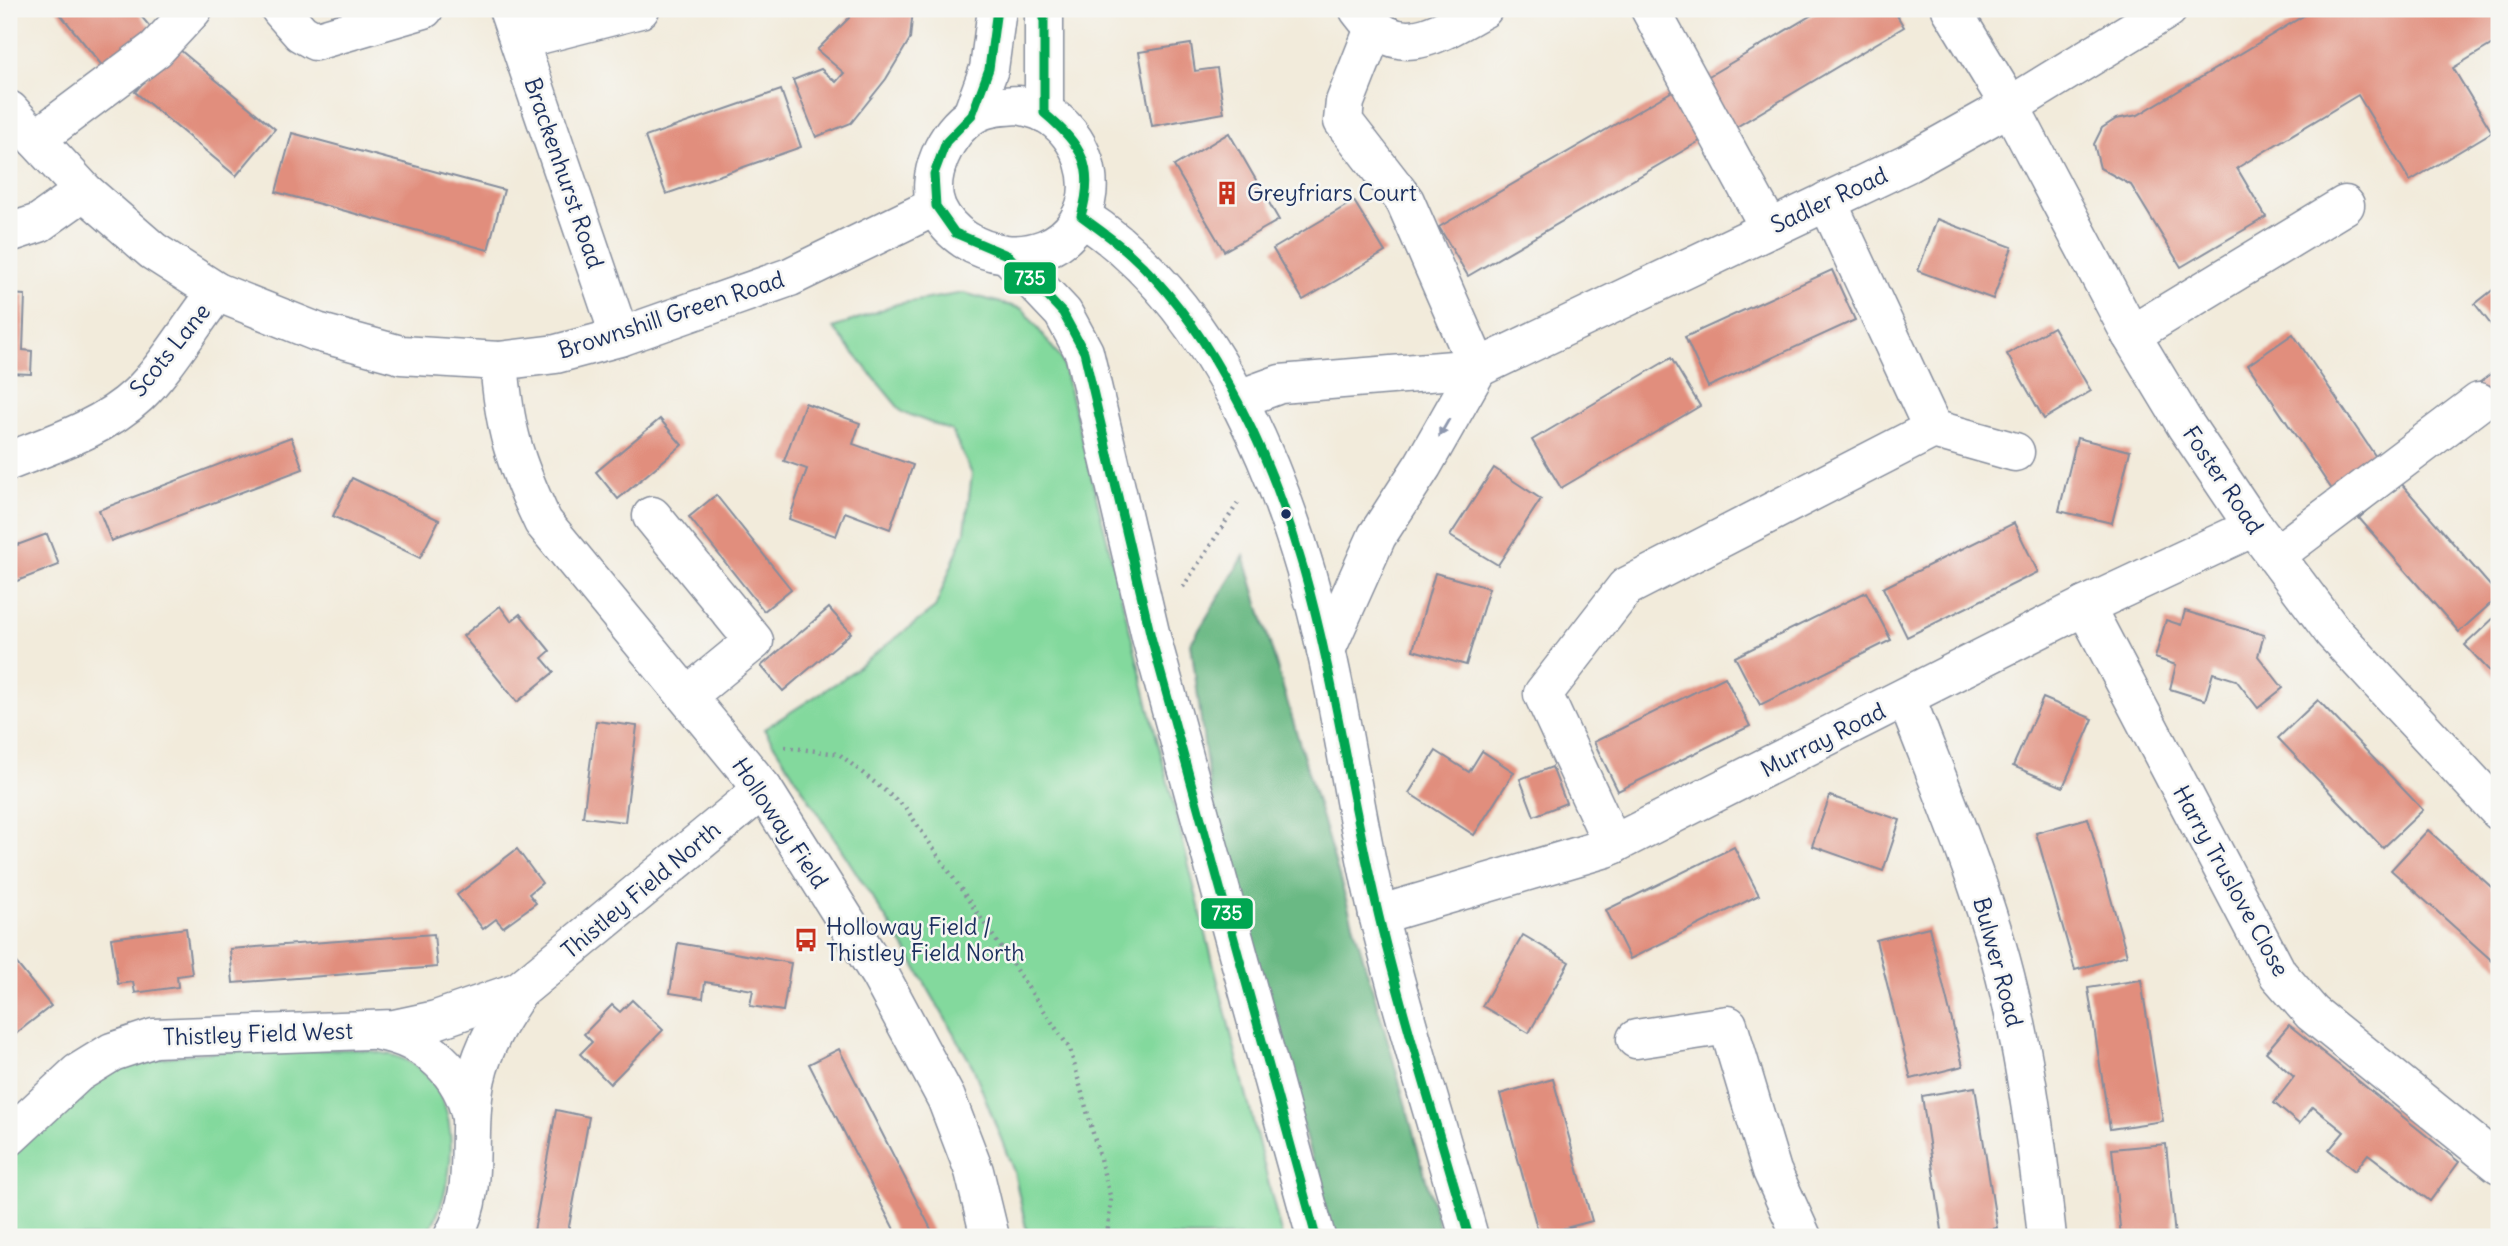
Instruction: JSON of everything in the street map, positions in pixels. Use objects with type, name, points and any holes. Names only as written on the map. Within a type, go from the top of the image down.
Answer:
[{"type":"street","points":[[36,139],[156,49],[193,9]]},
{"type":"street","points":[[280,9],[301,33],[315,41],[424,9]]},
{"type":"street","points":[[514,24],[640,9]]},
{"type":"street","points":[[972,115],[996,106],[1019,105],[1044,113],[1064,128],[1082,155],[1089,182],[1082,216],[1058,245],[1038,253],[1009,256],[980,246],[955,233],[936,206],[934,174],[946,142],[972,115],[989,69],[997,9]]},
{"type":"street","points":[[1044,9],[1044,113]]},
{"type":"street","points":[[1326,650],[1377,536],[1423,465],[1478,368],[1405,201],[1343,121],[1345,102],[1367,18],[1389,37],[1413,42],[1431,37],[1483,9]]},
{"type":"street","points":[[1650,9],[1770,229]]},
{"type":"street","name":"Foster Road","points":[[1951,9],[2010,106],[2131,335],[2186,426],[2265,541],[2333,632],[2499,811]]},
{"type":"street","name":"Sadler Road","points":[[1239,399],[1280,384],[1478,368],[1908,163],[2010,106],[2168,9]]},
{"type":"street","name":"Brackenhurst Road","points":[[514,24],[620,337]]},
{"type":"street","name":"Brownshill Green Road","points":[[9,110],[84,191],[153,251],[217,292],[317,332],[401,355],[499,361],[556,354],[620,337],[790,277],[936,206]]},
{"type":"street","points":[[9,233],[39,223],[84,191]]},
{"type":"street","points":[[1827,201],[1933,429]]},
{"type":"street","points":[[2131,335],[2346,205]]},
{"type":"street","points":[[1082,216],[1141,262],[1193,324],[1239,399],[1267,458],[1308,581],[1326,650],[1348,774],[1378,915],[1469,1237]]},
{"type":"street","points":[[1009,256],[1063,313],[1084,352],[1151,637],[1316,1237]]},
{"type":"street","name":"Scots Lane","points":[[9,461],[68,438],[109,417],[139,394],[217,292]]},
{"type":"street","name":"Holloway Field","points":[[499,361],[503,417],[519,471],[543,522],[763,789],[880,975],[946,1098],[974,1171],[990,1237]]},
{"type":"street","name":"Murray Road","points":[[1378,915],[1613,845],[2085,606],[2265,541],[2479,402]]},
{"type":"street","points":[[1613,845],[1543,694],[1626,587],[1933,429],[2015,453]]},
{"type":"street","points":[[652,516],[754,641],[687,696]]},
{"type":"street","name":"Harry Truslove Close","points":[[2085,606],[2278,974],[2312,1013],[2499,1164]]},
{"type":"street","name":"Bulwer Road","points":[[1906,698],[1974,877],[2011,1003],[2038,1140],[2047,1237]]},
{"type":"street","name":"Thistley Field North","points":[[519,990],[763,789]]},
{"type":"street","points":[[453,1237],[465,1215],[471,1169],[476,1077],[485,1050],[519,990]]},
{"type":"street","name":"Thistley Field West","points":[[9,1137],[78,1073],[112,1052],[153,1038],[394,1029],[436,1020],[519,990]]},
{"type":"street","points":[[1636,1039],[1728,1025],[1772,1171],[1802,1237]]},
{"type":"street","name":"Thistley Field West","points":[[372,1030],[414,1041],[440,1062],[461,1086],[472,1120]]},
{"type":"path","points":[[1151,637],[1267,458]]},
{"type":"path","points":[[721,739],[839,754],[905,807],[1070,1049],[1111,1199],[1107,1237]]},
{"type":"green space","points":[[964,293],[1023,309],[1062,360],[1282,1237],[1028,1237],[1014,1172],[973,1067],[906,950],[764,729],[841,680],[935,608],[965,531],[972,474],[952,431],[902,412],[833,328],[897,304]]},
{"type":"green space","points":[[1244,556],[1390,1048],[1442,1237],[1333,1237],[1210,790],[1191,643]]},
{"type":"green space","points":[[356,1049],[393,1055],[413,1064],[430,1079],[442,1099],[449,1122],[449,1171],[436,1218],[425,1237],[9,1237],[9,1159],[73,1096],[109,1073],[176,1056],[214,1052]]},
{"type":"building","points":[[56,9],[135,9],[152,29],[104,68]]},
{"type":"building","points":[[851,9],[913,9],[910,39],[886,79],[851,123],[816,137],[793,80],[821,69],[836,82],[844,73],[817,50],[849,18]]},
{"type":"building","points":[[1822,9],[1893,9],[1904,27],[1726,133],[1697,83]]},
{"type":"building","points":[[2315,9],[2499,9],[2499,40],[2453,68],[2492,132],[2410,181],[2358,95],[2237,168],[2266,217],[2181,267],[2131,185],[2100,168],[2094,144],[2102,128],[2116,119],[2138,115]]},
{"type":"building","points":[[1191,44],[1195,71],[1217,68],[1224,113],[1152,126],[1139,52]]},
{"type":"building","points":[[174,45],[275,129],[236,176],[135,92]]},
{"type":"building","points":[[1683,85],[1712,134],[1468,276],[1439,227]]},
{"type":"building","points":[[781,90],[801,147],[666,194],[645,137]]},
{"type":"building","points":[[292,133],[504,190],[488,250],[276,192]]},
{"type":"building","name":"Greyfriars Court","points":[[1229,133],[1279,220],[1224,251],[1174,166]]},
{"type":"building","name":"Greyfriars Court","points":[[1354,201],[1385,252],[1303,300],[1273,249]]},
{"type":"building","points":[[1937,219],[2012,247],[1993,299],[1918,271]]},
{"type":"building","points":[[1832,270],[1855,320],[1708,387],[1685,337]]},
{"type":"building","points":[[2499,285],[2499,335],[2475,304]]},
{"type":"building","points":[[9,294],[25,295],[23,350],[32,351],[31,374],[9,373]]},
{"type":"building","points":[[2053,327],[2091,391],[2044,419],[2007,354]]},
{"type":"building","points":[[2293,334],[2378,460],[2333,491],[2248,365]]},
{"type":"building","points":[[1671,358],[1700,406],[1561,488],[1532,440]]},
{"type":"building","points":[[2499,368],[2499,395],[2488,403],[2475,386]]},
{"type":"building","points":[[805,403],[860,423],[853,444],[913,465],[890,529],[845,512],[836,536],[789,519],[807,469],[784,461]]},
{"type":"building","points":[[660,419],[682,445],[618,499],[596,472]]},
{"type":"building","points":[[291,437],[303,469],[111,541],[99,510]]},
{"type":"building","points":[[2077,438],[2130,451],[2112,523],[2059,511]]},
{"type":"building","points":[[1494,468],[1541,499],[1498,565],[1450,536]]},
{"type":"building","points":[[352,478],[439,520],[420,558],[333,516]]},
{"type":"building","points":[[2400,482],[2499,596],[2459,632],[2359,518]]},
{"type":"building","points":[[716,495],[791,589],[764,611],[689,517]]},
{"type":"building","points":[[2014,523],[2038,572],[1907,637],[1883,588]]},
{"type":"building","points":[[47,534],[59,565],[9,584],[9,548]]},
{"type":"building","points":[[1435,573],[1489,588],[1466,665],[1413,650]]},
{"type":"building","points":[[1866,592],[1891,640],[1760,705],[1735,657]]},
{"type":"building","points":[[500,606],[511,621],[520,614],[550,651],[542,658],[554,672],[517,702],[463,636]]},
{"type":"building","points":[[829,608],[851,633],[783,691],[761,666]]},
{"type":"building","points":[[2185,611],[2264,635],[2258,656],[2283,688],[2258,708],[2236,680],[2213,673],[2205,700],[2170,689],[2176,665],[2155,658],[2166,620],[2181,625]]},
{"type":"building","points":[[2499,613],[2499,681],[2465,645]]},
{"type":"building","points":[[1725,677],[1750,726],[1618,791],[1594,742]]},
{"type":"building","points":[[2043,698],[2093,719],[2063,787],[2013,766]]},
{"type":"building","points":[[2318,700],[2423,810],[2383,848],[2278,738]]},
{"type":"building","points":[[596,721],[637,726],[625,822],[583,817]]},
{"type":"building","points":[[1436,751],[1469,772],[1482,751],[1514,772],[1474,835],[1409,793]]},
{"type":"building","points":[[1552,767],[1566,803],[1534,816],[1520,779]]},
{"type":"building","points":[[1830,796],[1900,820],[1883,871],[1812,846]]},
{"type":"building","points":[[2088,818],[2127,955],[2075,970],[2036,833]]},
{"type":"building","points":[[2428,830],[2499,894],[2499,967],[2391,870]]},
{"type":"building","points":[[1734,847],[1759,895],[1630,959],[1606,910]]},
{"type":"building","points":[[517,849],[542,883],[529,894],[536,903],[503,927],[496,919],[483,929],[457,895]]},
{"type":"building","points":[[1929,927],[1963,1066],[1911,1079],[1876,940]]},
{"type":"building","points":[[186,928],[192,974],[177,976],[178,987],[135,993],[133,982],[118,984],[111,938]]},
{"type":"building","points":[[434,934],[437,967],[233,983],[230,949]]},
{"type":"building","points":[[1523,935],[1569,962],[1529,1033],[1482,1006]]},
{"type":"building","points":[[678,943],[791,963],[783,1011],[750,1006],[753,990],[705,982],[703,998],[670,993]]},
{"type":"building","points":[[9,954],[51,1006],[14,1035],[9,1028]]},
{"type":"building","points":[[2141,980],[2163,1121],[2110,1129],[2088,988]]},
{"type":"building","points":[[632,1000],[663,1030],[610,1084],[580,1054],[592,1042],[584,1034],[612,1005],[620,1012]]},
{"type":"building","points":[[2289,1025],[2459,1162],[2430,1201],[2368,1154],[2355,1171],[2329,1150],[2344,1132],[2313,1107],[2299,1124],[2274,1103],[2294,1077],[2266,1052]]},
{"type":"building","points":[[839,1049],[932,1231],[920,1237],[898,1237],[809,1064]]},
{"type":"building","points":[[1553,1079],[1592,1221],[1539,1235],[1500,1094]]},
{"type":"building","points":[[1975,1087],[1997,1228],[1943,1237],[1922,1096]]},
{"type":"building","points":[[556,1110],[589,1117],[580,1168],[567,1237],[533,1237]]},
{"type":"building","points":[[2166,1144],[2175,1237],[2121,1237],[2112,1149]]},
{"type":"transit line","name":"735","points":[[997,9],[989,69],[972,115],[946,142],[934,174],[936,206],[955,233],[1009,256],[1063,313],[1084,352],[1151,637],[1316,1237]]},
{"type":"transit line","name":"735","points":[[1044,9],[1044,113],[1068,136],[1082,158],[1087,184],[1081,216],[1144,267],[1194,328],[1225,378],[1256,439],[1282,501],[1318,626],[1393,975],[1469,1237]]},
{"type":"place","name":"Greyfriars Court","points":[[1227,193]]},
{"type":"place","name":"Holloway Field / Thistley Field North","points":[[806,940]]}]
